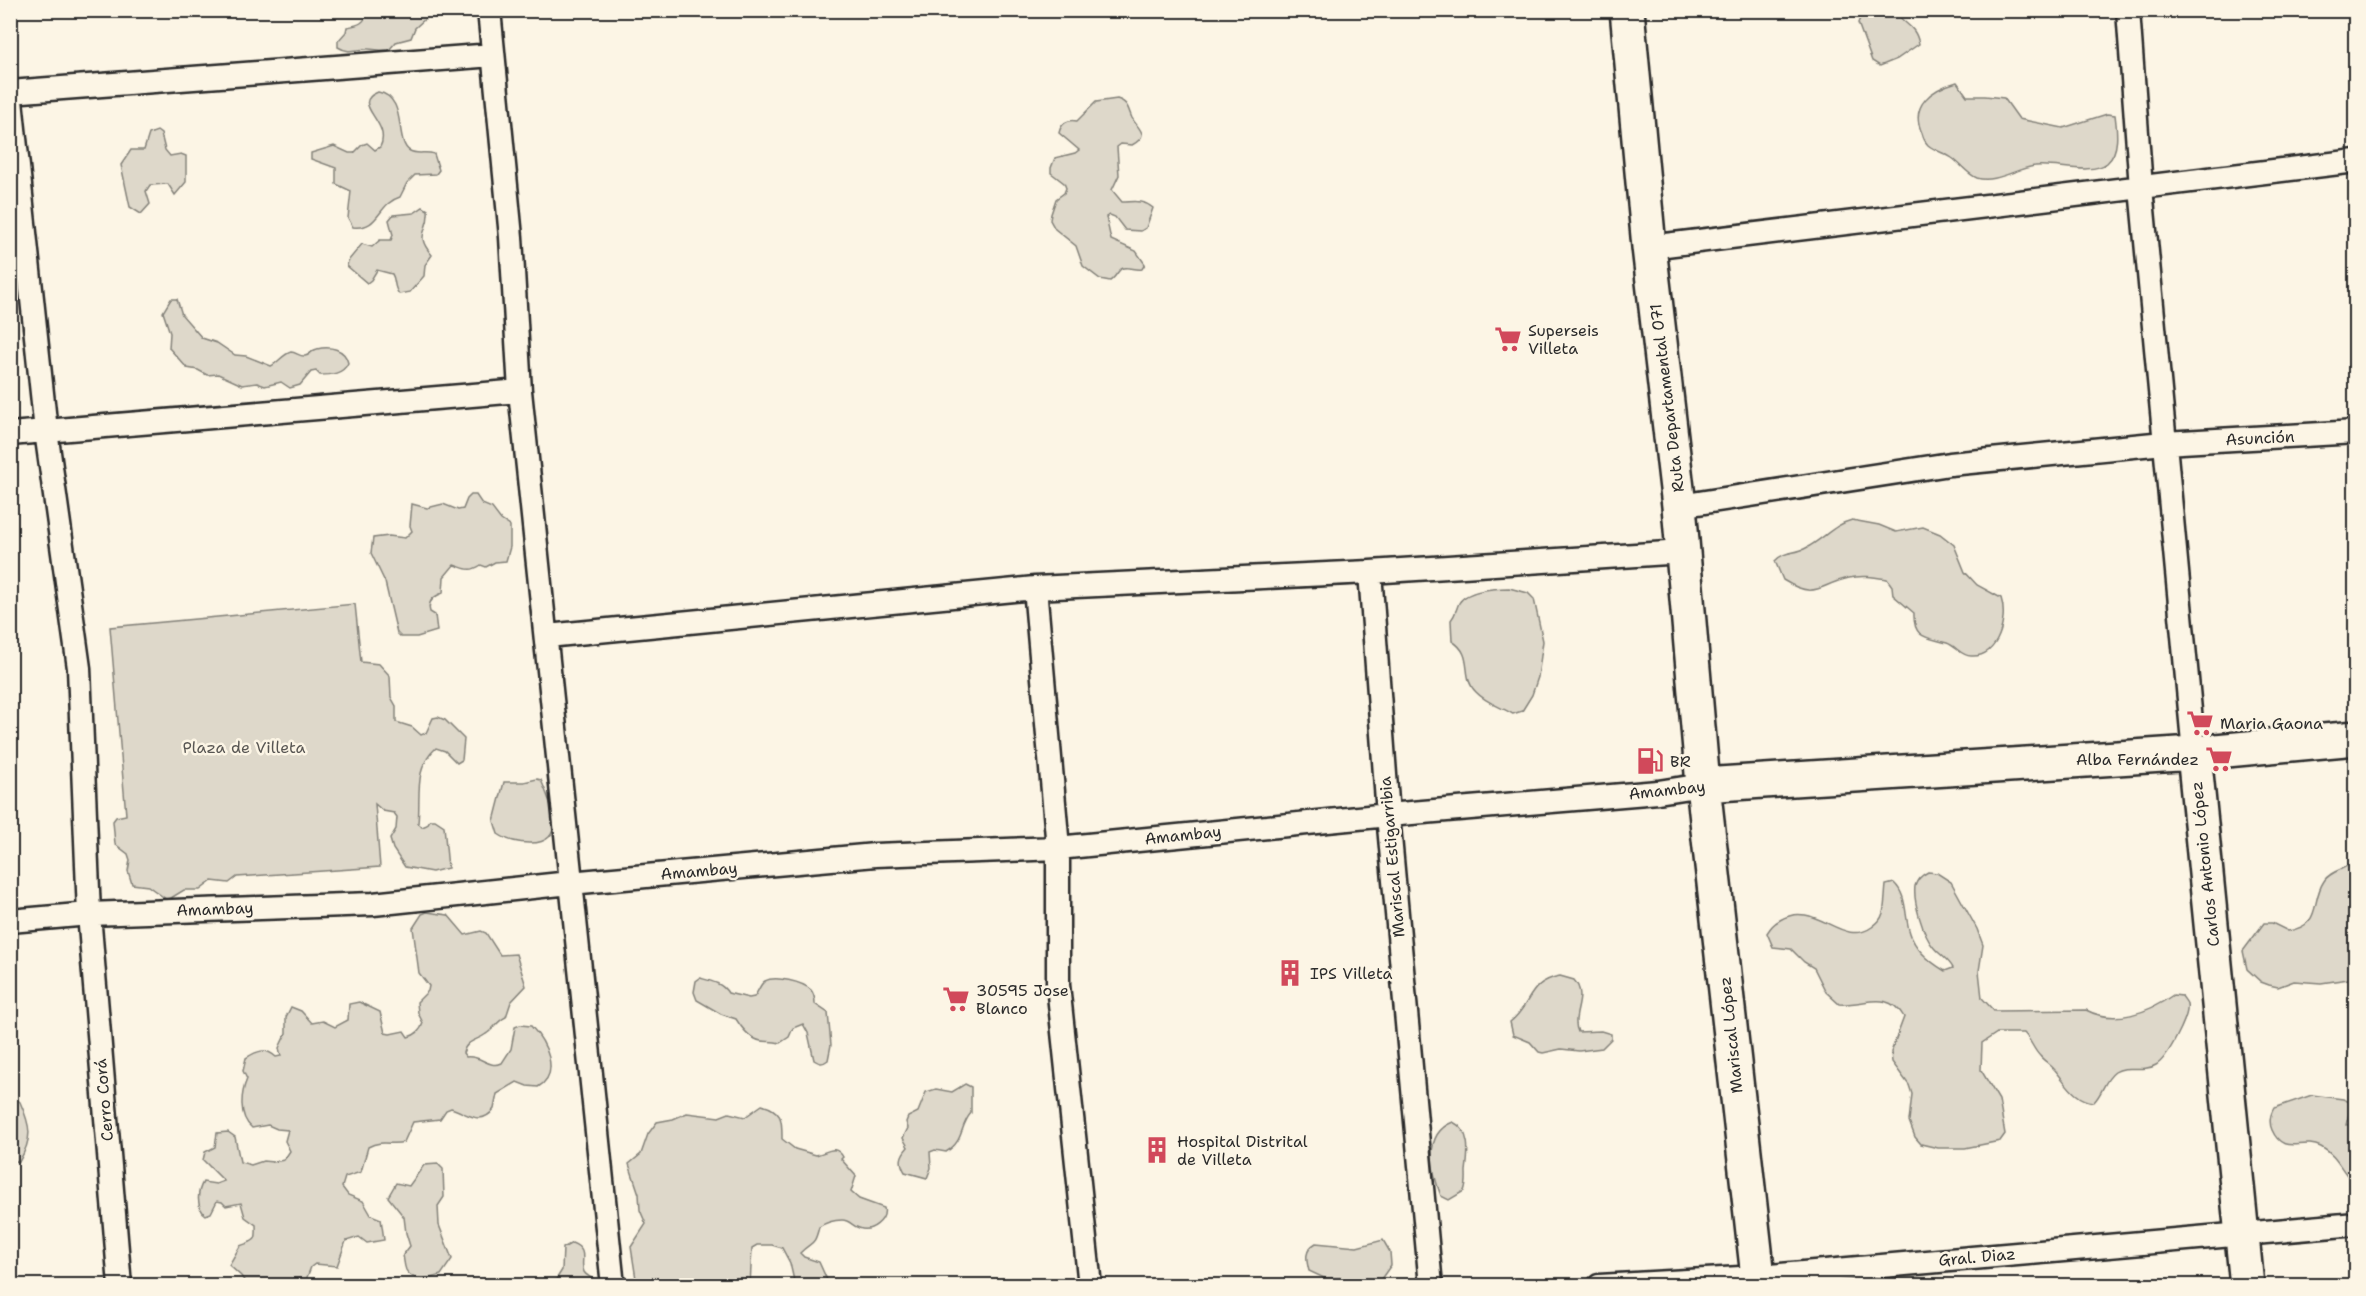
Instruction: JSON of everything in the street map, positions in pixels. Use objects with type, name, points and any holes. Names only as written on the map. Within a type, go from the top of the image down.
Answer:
[{"type":"main road","name":"Ruta Departamental 071","points":[[1627,10],[1649,247],[1679,506],[1703,785]]},
{"type":"main road","name":"Amambay","points":[[1703,785],[2194,753],[2355,738]]},
{"type":"main road","name":"Carlos Antonio López","points":[[2194,753],[2247,1286]]},
{"type":"main road","name":"Mariscal López","points":[[1703,785],[1759,1281]]},
{"type":"street","points":[[489,10],[511,237],[520,391],[613,1286]]},
{"type":"street","name":"Carlos Antonio López","points":[[2128,10],[2141,188],[2194,753]]},
{"type":"street","points":[[11,92],[493,56]]},
{"type":"street","name":"Cerro Corá","points":[[11,92],[46,431],[79,668],[89,914],[120,1286]]},
{"type":"street","points":[[1649,247],[2355,161]]},
{"type":"street","points":[[10,434],[520,391]]},
{"type":"street","name":"Asunción","points":[[1679,506],[1950,464],[2164,443],[2355,432]]},
{"type":"street","points":[[547,636],[1035,588],[1370,572],[1683,552]]},
{"type":"street","name":"Mariscal Estigarribia","points":[[1370,572],[1388,815],[1431,1286]]},
{"type":"street","points":[[1035,588],[1058,848],[1058,985],[1090,1286]]},
{"type":"street","name":"Amambay","points":[[10,921],[89,914],[373,904],[875,855],[1058,848],[1388,815],[1658,792],[1703,785]]},
{"type":"street","name":"Gral. Diaz","points":[[1599,1286],[1759,1281],[2355,1224]]},
{"type":"green space","points":[[426,10],[427,17],[415,28],[411,38],[396,42],[389,50],[349,51],[338,47],[338,41],[346,32],[347,27],[361,23],[367,11]]},
{"type":"green space","points":[[1859,11],[1896,11],[1915,32],[1919,44],[1897,59],[1880,66],[1872,61],[1858,23],[1861,16]]},
{"type":"green space","points":[[1957,82],[1967,96],[2004,98],[2019,119],[2063,128],[2107,114],[2115,115],[2117,140],[2114,153],[2107,163],[2092,169],[2035,166],[1991,179],[1977,178],[1952,158],[1928,145],[1919,123],[1918,114],[1925,100],[1939,89]]},
{"type":"green space","points":[[378,92],[387,96],[397,110],[405,146],[413,152],[434,154],[439,170],[436,174],[415,175],[407,183],[400,197],[392,200],[374,221],[362,227],[353,227],[348,218],[351,191],[336,184],[336,168],[311,159],[311,153],[334,146],[354,153],[367,143],[375,150],[380,147],[381,130],[367,102]]},
{"type":"green space","points":[[1117,99],[1127,106],[1142,135],[1132,145],[1121,144],[1117,147],[1119,175],[1112,190],[1122,202],[1142,202],[1153,208],[1146,228],[1141,231],[1125,230],[1115,217],[1110,215],[1106,217],[1111,240],[1136,251],[1145,264],[1142,269],[1121,269],[1110,281],[1100,279],[1083,266],[1076,246],[1055,229],[1050,220],[1056,199],[1064,193],[1066,188],[1064,183],[1051,173],[1051,168],[1055,158],[1079,150],[1059,133],[1063,124],[1068,121],[1077,121],[1096,102]]},
{"type":"green space","points":[[157,131],[161,134],[165,150],[170,156],[181,154],[186,156],[186,182],[175,195],[168,184],[150,185],[146,191],[150,204],[141,214],[130,207],[121,165],[131,150],[144,150],[149,134]]},
{"type":"green space","points":[[423,207],[428,210],[428,217],[423,237],[426,248],[432,255],[425,265],[424,276],[410,292],[399,294],[392,274],[377,270],[367,283],[347,266],[348,261],[362,244],[372,247],[380,240],[391,240],[393,235],[389,220],[393,215],[414,213]]},
{"type":"green space","points":[[171,299],[177,299],[182,315],[202,338],[217,343],[235,355],[246,356],[271,366],[291,352],[305,356],[315,350],[326,348],[340,351],[348,363],[343,370],[332,374],[320,375],[316,371],[311,372],[300,385],[290,388],[281,382],[265,386],[257,383],[242,385],[218,374],[207,375],[187,368],[169,348],[170,333],[163,312]]},
{"type":"green space","points":[[471,495],[476,495],[482,504],[492,508],[501,520],[510,526],[510,547],[506,561],[470,569],[454,565],[444,577],[443,593],[430,602],[430,612],[435,615],[437,631],[417,637],[401,637],[397,633],[385,582],[371,553],[373,538],[389,536],[405,538],[412,531],[410,526],[412,504],[427,508],[443,504],[458,510],[463,509]]},
{"type":"green space","points":[[1852,520],[1879,525],[1896,532],[1923,527],[1940,534],[1954,545],[1965,572],[1977,585],[2001,598],[2002,626],[1995,644],[1981,655],[1967,656],[1950,644],[1923,636],[1916,628],[1914,613],[1893,595],[1892,586],[1887,579],[1854,577],[1811,590],[1794,586],[1783,580],[1775,561],[1778,558],[1806,548],[1840,525]]},
{"type":"green space","points":[[1509,588],[1528,593],[1534,599],[1543,641],[1538,677],[1532,695],[1522,711],[1513,714],[1484,699],[1471,686],[1463,653],[1452,641],[1451,620],[1459,603],[1468,595]]},
{"type":"green space","name":"Plaza de Villeta","points":[[355,604],[361,662],[379,664],[390,676],[391,697],[396,706],[396,722],[412,727],[421,735],[426,733],[433,718],[438,717],[445,720],[464,739],[462,760],[457,763],[445,751],[436,748],[429,756],[421,774],[418,823],[422,827],[430,820],[435,820],[444,826],[448,868],[432,872],[405,867],[393,849],[390,839],[396,829],[397,817],[394,813],[383,811],[375,804],[380,867],[237,877],[229,883],[212,881],[200,890],[184,890],[166,899],[148,886],[132,884],[128,871],[130,860],[128,854],[115,844],[113,821],[116,817],[126,815],[110,627]]},
{"type":"green space","points":[[541,780],[552,809],[554,820],[549,837],[542,841],[525,843],[509,840],[498,834],[494,821],[504,782],[524,782]]},
{"type":"green space","points":[[2355,861],[2355,978],[2321,983],[2294,981],[2278,987],[2261,982],[2247,969],[2243,951],[2264,923],[2272,923],[2288,931],[2306,924],[2314,912],[2324,881]]},
{"type":"green space","points":[[1928,872],[1937,873],[1951,882],[1977,929],[1983,945],[1979,971],[1982,998],[1994,1011],[2086,1010],[2108,1017],[2120,1017],[2142,1012],[2173,995],[2182,996],[2187,1004],[2185,1018],[2166,1055],[2151,1067],[2115,1072],[2094,1102],[2081,1098],[2071,1090],[2038,1053],[2024,1033],[1997,1033],[1982,1043],[1981,1070],[1999,1100],[2005,1134],[2000,1141],[1965,1148],[1938,1148],[1921,1144],[1915,1137],[1909,1121],[1912,1094],[1909,1085],[1892,1062],[1891,1052],[1904,1017],[1898,1008],[1883,1001],[1839,1004],[1826,992],[1814,968],[1791,949],[1773,947],[1767,933],[1780,920],[1793,915],[1817,918],[1839,929],[1861,932],[1872,927],[1880,919],[1884,910],[1886,885],[1894,883],[1902,894],[1908,927],[1915,945],[1929,960],[1945,971],[1953,968],[1930,943],[1917,909],[1915,886],[1920,877]]},
{"type":"green space","points":[[427,912],[448,915],[465,935],[481,931],[486,933],[500,955],[516,954],[526,986],[511,1002],[506,1017],[464,1049],[463,1053],[466,1057],[493,1064],[502,1063],[511,1049],[515,1027],[531,1026],[546,1048],[549,1057],[549,1074],[538,1087],[517,1082],[497,1094],[494,1109],[484,1117],[474,1117],[451,1108],[446,1110],[440,1119],[413,1122],[404,1142],[378,1143],[368,1147],[361,1172],[345,1177],[342,1187],[348,1195],[363,1201],[371,1215],[381,1219],[384,1240],[367,1243],[359,1237],[346,1241],[337,1266],[315,1264],[311,1267],[304,1285],[247,1285],[229,1265],[240,1246],[254,1240],[256,1225],[245,1217],[241,1203],[226,1206],[217,1201],[211,1213],[206,1215],[200,1208],[198,1200],[203,1182],[216,1184],[224,1181],[203,1160],[205,1152],[215,1147],[217,1133],[228,1132],[235,1137],[240,1162],[251,1165],[263,1161],[284,1160],[290,1151],[285,1141],[288,1130],[268,1125],[252,1128],[244,1117],[243,1091],[247,1079],[243,1071],[246,1058],[261,1051],[276,1057],[281,1056],[279,1048],[286,1033],[286,1017],[291,1007],[301,1011],[312,1023],[323,1021],[335,1027],[348,1020],[349,1004],[359,1002],[380,1012],[385,1033],[404,1031],[408,1037],[416,1034],[423,1023],[418,1013],[417,1002],[428,991],[429,986],[419,973],[413,928],[422,914]]},
{"type":"green space","points":[[1560,976],[1574,980],[1578,986],[1580,999],[1576,1026],[1578,1032],[1601,1031],[1611,1034],[1611,1039],[1602,1048],[1579,1051],[1561,1049],[1543,1053],[1539,1052],[1530,1042],[1513,1035],[1510,1022],[1535,989],[1541,983]]},
{"type":"green space","points":[[700,978],[712,981],[728,993],[749,998],[754,997],[762,984],[770,979],[789,980],[807,987],[813,993],[815,1004],[828,1013],[831,1045],[828,1060],[821,1063],[814,1060],[808,1033],[803,1024],[793,1028],[789,1037],[780,1043],[753,1038],[736,1019],[721,1014],[697,1000],[694,992],[696,981]]},
{"type":"green space","points":[[965,1084],[971,1087],[971,1113],[956,1143],[946,1152],[935,1150],[930,1152],[931,1168],[927,1178],[905,1172],[901,1159],[908,1147],[903,1138],[908,1128],[906,1122],[908,1117],[918,1112],[926,1092],[936,1089],[952,1092]]},
{"type":"green space","points":[[2312,1095],[2343,1099],[2352,1103],[2346,1125],[2355,1124],[2355,1184],[2332,1155],[2321,1147],[2282,1143],[2272,1130],[2270,1119],[2274,1108]]},
{"type":"green space","points":[[16,1099],[24,1111],[29,1132],[27,1146],[19,1162],[10,1159],[11,1100]]},
{"type":"green space","points":[[762,1105],[778,1113],[782,1139],[795,1149],[816,1155],[837,1150],[843,1157],[841,1159],[856,1176],[851,1192],[859,1199],[884,1208],[881,1221],[868,1229],[859,1228],[842,1220],[819,1227],[814,1241],[800,1253],[804,1257],[819,1262],[828,1282],[833,1285],[795,1285],[790,1263],[782,1248],[757,1245],[752,1248],[750,1285],[637,1285],[631,1247],[646,1224],[640,1210],[639,1194],[629,1164],[641,1154],[648,1134],[657,1122],[687,1113],[719,1117],[729,1113],[745,1117]]},
{"type":"green space","points":[[1453,1122],[1459,1126],[1466,1137],[1466,1183],[1464,1191],[1449,1200],[1441,1196],[1432,1154],[1437,1135]]},
{"type":"green space","points":[[438,1164],[443,1169],[444,1197],[438,1206],[439,1225],[452,1259],[441,1275],[432,1278],[417,1278],[409,1274],[405,1266],[403,1255],[410,1246],[404,1217],[388,1197],[396,1183],[409,1186],[424,1165]]},
{"type":"green space","points":[[1383,1240],[1390,1252],[1391,1265],[1381,1279],[1364,1285],[1342,1278],[1324,1278],[1309,1271],[1307,1255],[1309,1249],[1316,1243],[1357,1247]]},
{"type":"green space","points":[[572,1243],[581,1249],[584,1272],[604,1285],[552,1286],[562,1270],[563,1248]]},
{"type":"place","name":"Superseis Villeta","points":[[1508,339]]},
{"type":"place","name":"Maria Gaona","points":[[2200,723]]},
{"type":"place","name":"Alba Fernández","points":[[2219,759]]},
{"type":"place","name":"BR","points":[[1650,761]]},
{"type":"place","name":"IPS Villeta","points":[[1290,973]]},
{"type":"place","name":"30595 Jose Blanco","points":[[956,999]]},
{"type":"place","name":"Hospital Distrital de Villeta","points":[[1157,1150]]}]
